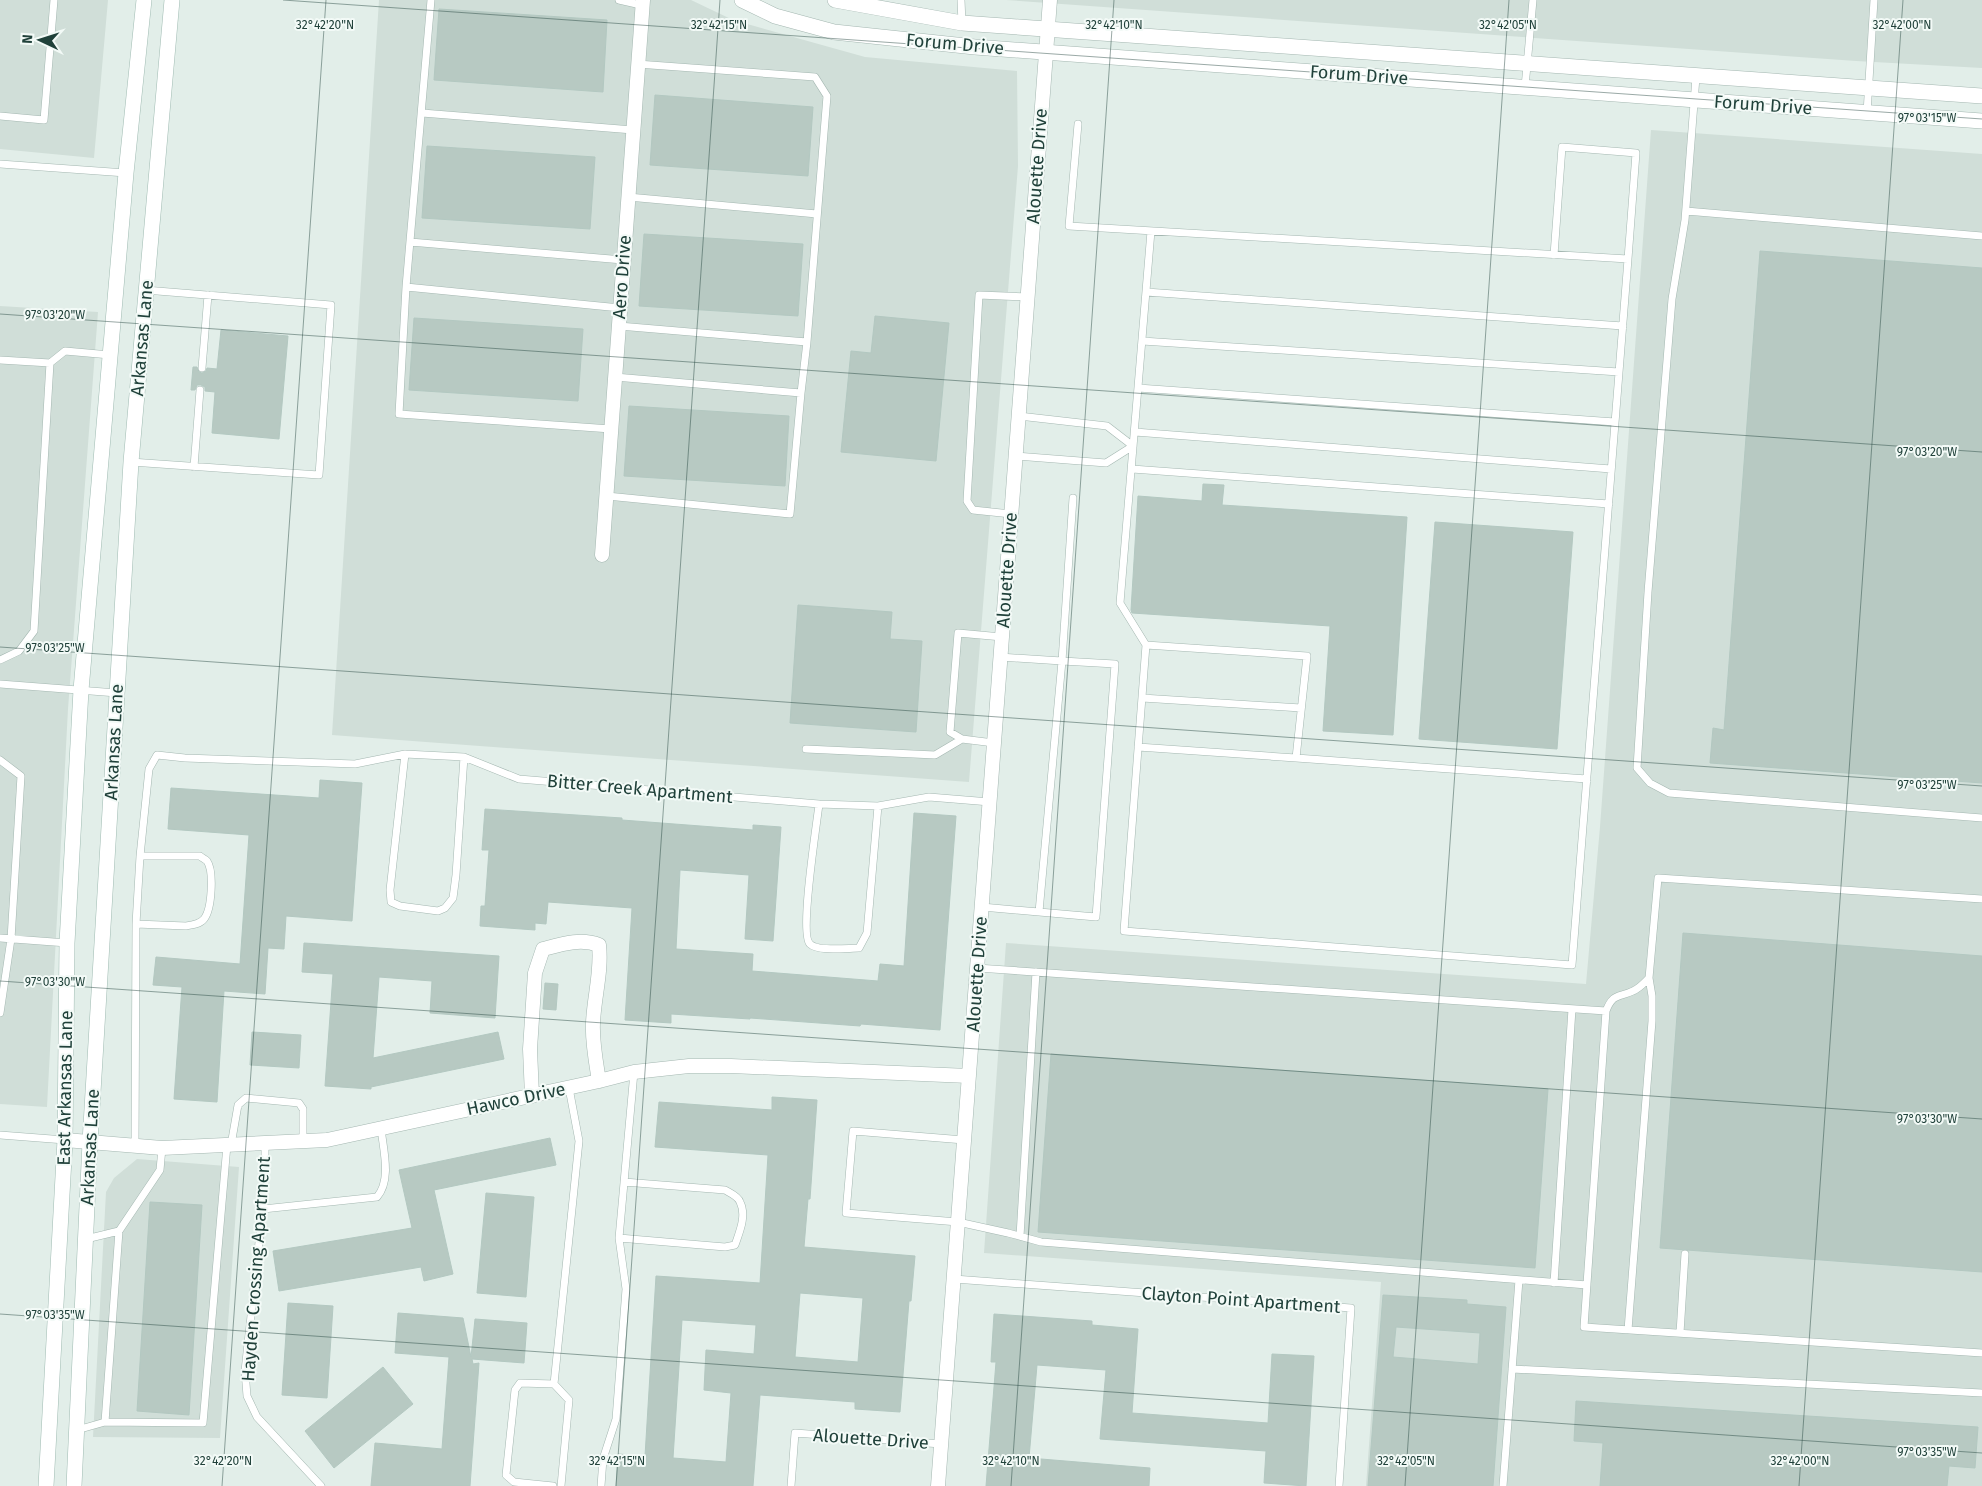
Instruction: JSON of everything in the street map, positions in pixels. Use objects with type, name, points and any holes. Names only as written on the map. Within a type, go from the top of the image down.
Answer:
[{"type":"main road","name":"Arkansas Lane","points":[[80,690],[126,173],[144,0]]},
{"type":"main road","name":"Arkansas Lane","points":[[74,1486],[90,1142],[131,462],[172,0]]},
{"type":"main road","name":"Forum Drive","points":[[742,0],[775,16],[834,32],[975,47],[1982,121]]},
{"type":"main road","name":"Forum Drive","points":[[835,0],[962,23],[1982,96]]},
{"type":"main road","name":"East Arkansas Lane","points":[[46,1486],[65,1140],[67,943],[80,690]]},
{"type":"street","name":"Alouette Drive","points":[[938,1486],[1050,0]]},
{"type":"street","name":"Aero Drive","points":[[602,555],[642,2]]},
{"type":"street","points":[[532,1096],[530,1050],[535,973],[544,949],[570,942],[590,942],[599,945],[600,959],[593,1024],[594,1050],[599,1081]]},
{"type":"street","name":"Hawco Drive","points":[[65,1140],[162,1148],[327,1140],[569,1088],[634,1072],[689,1066],[969,1076]]},
{"type":"lane","points":[[0,116],[44,120],[54,0]]},
{"type":"lane","points":[[431,0],[406,287],[399,414],[611,429]]},
{"type":"lane","points":[[619,0],[642,2]]},
{"type":"lane","points":[[961,0],[962,23]]},
{"type":"lane","points":[[1525,87],[1533,0]]},
{"type":"lane","points":[[1867,112],[1874,0]]},
{"type":"lane","points":[[607,496],[790,514],[827,96],[815,77],[637,64]]},
{"type":"lane","points":[[1696,77],[1686,211],[1671,309],[1648,592],[1637,768],[1650,783],[1669,793],[1982,818]]},
{"type":"lane","points":[[422,113],[632,130]]},
{"type":"lane","points":[[1078,124],[1069,226],[1628,259]]},
{"type":"lane","points":[[1151,232],[1120,603],[1146,645],[1124,931],[1572,965],[1636,153],[1562,147],[1554,255]]},
{"type":"lane","points":[[0,164],[126,173]]},
{"type":"lane","points":[[628,197],[817,214]]},
{"type":"lane","points":[[1686,211],[1982,236]]},
{"type":"lane","points":[[410,242],[623,260]]},
{"type":"lane","points":[[406,287],[620,308]]},
{"type":"lane","points":[[131,462],[319,475],[326,399],[331,305],[146,290]]},
{"type":"lane","points":[[1146,292],[1622,326]]},
{"type":"lane","points":[[202,368],[208,295]]},
{"type":"lane","points":[[1011,514],[973,510],[968,501],[979,295],[1027,297]]},
{"type":"lane","points":[[619,326],[806,342]]},
{"type":"lane","points":[[1142,341],[1619,372]]},
{"type":"lane","points":[[0,360],[50,363],[65,351],[110,355]]},
{"type":"lane","points":[[0,665],[0,660],[19,651],[34,631],[50,363]]},
{"type":"lane","points":[[615,377],[801,393]]},
{"type":"lane","points":[[1138,388],[1615,422]]},
{"type":"lane","points":[[194,467],[200,390]]},
{"type":"lane","points":[[1018,416],[1107,426],[1133,446]]},
{"type":"lane","points":[[1135,432],[1611,469]]},
{"type":"lane","points":[[1016,456],[1106,463],[1133,446]]},
{"type":"lane","points":[[1132,469],[1609,504]]},
{"type":"lane","points":[[1039,912],[1062,661],[1073,498]]},
{"type":"lane","points":[[994,743],[962,739],[950,732],[958,633],[1002,637]]},
{"type":"lane","points":[[1146,645],[1307,656],[1296,758]]},
{"type":"lane","points":[[982,907],[1096,917],[1115,664],[1000,657]]},
{"type":"lane","points":[[0,684],[117,693]]},
{"type":"lane","points":[[1142,698],[1301,708]]},
{"type":"lane","points":[[806,749],[935,755],[962,739]]},
{"type":"lane","points":[[1138,747],[1587,779]]},
{"type":"lane","points":[[405,754],[390,890],[391,902],[400,906],[438,911],[445,908],[453,898],[464,756]]},
{"type":"lane","name":"Bitter Creek Apartment","points":[[135,1147],[136,924],[140,856],[149,768],[157,755],[185,758],[355,764],[405,754],[464,756],[519,779],[819,804],[878,806],[929,797],[990,802]]},
{"type":"lane","points":[[0,760],[21,776],[11,939],[0,1013]]},
{"type":"lane","points":[[819,804],[805,918],[806,938],[810,944],[817,948],[835,949],[859,948],[867,932],[878,806]]},
{"type":"lane","points":[[136,924],[194,925],[205,918],[211,891],[211,875],[207,862],[200,856],[140,856]]},
{"type":"lane","points":[[1628,1330],[1652,1021],[1652,996],[1649,978],[1658,878],[1982,899]]},
{"type":"lane","points":[[0,938],[67,943]]},
{"type":"lane","points":[[977,968],[1606,1011]]},
{"type":"lane","points":[[1020,1236],[1036,972]]},
{"type":"lane","points":[[1649,978],[1642,986],[1632,992],[1620,994],[1610,1001],[1606,1011],[1584,1327],[1982,1353]]},
{"type":"lane","points":[[1554,1283],[1572,1009]]},
{"type":"lane","points":[[601,1486],[603,1459],[616,1419],[617,1410],[626,1289],[619,1238],[634,1072]]},
{"type":"lane","points":[[554,1384],[579,1141],[569,1088]]},
{"type":"lane","points":[[76,1430],[106,1422],[203,1423],[229,1145],[238,1105],[246,1098],[299,1103],[303,1109],[303,1141]]},
{"type":"lane","points":[[263,1209],[377,1197],[382,1191],[385,1179],[381,1128]]},
{"type":"lane","points":[[964,1140],[853,1131],[846,1213],[958,1222],[1041,1242],[1587,1285]]},
{"type":"lane","points":[[0,1135],[65,1140]]},
{"type":"lane","name":"Hayden Crossing Apartment","points":[[265,1144],[265,1187],[245,1371],[247,1396],[257,1417],[321,1486]]},
{"type":"lane","points":[[106,1422],[119,1232],[160,1170],[162,1148]]},
{"type":"lane","points":[[619,1238],[725,1247],[734,1246],[742,1222],[741,1203],[725,1190],[624,1182]]},
{"type":"lane","points":[[85,1240],[119,1232]]},
{"type":"lane","points":[[1680,1333],[1685,1254]]},
{"type":"lane","name":"Clayton Point Apartment","points":[[954,1279],[1351,1308],[1339,1486]]},
{"type":"lane","points":[[1503,1486],[1519,1280]]},
{"type":"lane","points":[[1512,1369],[1982,1393]]},
{"type":"lane","points":[[553,1486],[514,1482],[506,1475],[515,1390],[520,1383],[554,1384],[569,1400],[561,1486]]},
{"type":"lane","name":"Alouette Drive","points":[[791,1486],[795,1433],[941,1444]]},
{"type":"shaded area","points":[[0,0],[108,0],[94,158],[0,149]]},
{"type":"shaded area","points":[[379,0],[691,0],[733,20],[865,57],[1017,71],[1018,166],[969,782],[332,735]]},
{"type":"shaded area","points":[[1006,0],[1982,0],[1982,68],[1856,61]]},
{"type":"shaded area","points":[[1651,130],[1982,154],[1982,1486],[1366,1486],[1381,1282],[984,1253],[1006,943],[1586,984],[1600,827]]},
{"type":"shaded area","points":[[0,306],[98,312],[68,709],[47,1107],[0,1104]]},
{"type":"shaded area","points":[[137,1159],[239,1167],[220,1438],[93,1437],[106,1192],[114,1178]]},
{"type":"building","points":[[439,9],[607,20],[603,92],[434,80]]},
{"type":"building","points":[[655,95],[813,107],[808,176],[650,165]]},
{"type":"building","points":[[427,146],[595,157],[590,229],[422,218]]},
{"type":"building","points":[[644,234],[803,244],[798,316],[639,306]]},
{"type":"building","points":[[1760,251],[1982,268],[1982,783],[1710,763],[1713,728],[1724,730]]},
{"type":"building","points":[[875,316],[949,323],[936,461],[841,452],[851,351],[871,353]]},
{"type":"building","points":[[414,318],[583,329],[578,401],[409,390]]},
{"type":"building","points":[[221,330],[288,336],[279,439],[212,433],[215,392],[205,391],[205,387],[201,385],[197,385],[195,390],[191,390],[193,367],[197,367],[199,372],[202,373],[207,368],[217,369]]},
{"type":"building","points":[[629,406],[789,416],[785,486],[624,476]]},
{"type":"building","points":[[1203,484],[1224,485],[1222,505],[1407,517],[1393,735],[1323,731],[1330,626],[1132,613],[1138,496],[1202,501]]},
{"type":"building","points":[[1435,522],[1573,532],[1557,749],[1419,739]]},
{"type":"building","points":[[798,605],[892,612],[890,639],[922,641],[916,732],[790,723]]},
{"type":"building","points":[[320,780],[362,783],[352,921],[286,916],[284,949],[268,948],[265,994],[224,991],[217,1102],[174,1099],[182,987],[153,985],[156,957],[240,964],[249,835],[168,829],[171,788],[319,798]]},
{"type":"building","points":[[485,809],[622,818],[622,820],[753,830],[753,825],[781,827],[773,941],[745,939],[749,875],[680,870],[676,949],[753,954],[752,971],[878,981],[880,964],[904,966],[914,813],[956,816],[940,1030],[671,1014],[671,1023],[625,1020],[632,908],[548,902],[546,924],[535,923],[535,930],[480,926],[481,906],[485,906],[489,850],[482,850]]},
{"type":"building","points":[[1683,933],[1982,956],[1982,1272],[1660,1248]]},
{"type":"building","points":[[304,943],[499,956],[495,1018],[430,1013],[432,981],[379,977],[373,1058],[498,1032],[504,1059],[371,1087],[371,1089],[325,1086],[333,974],[302,972]]},
{"type":"building","points":[[545,983],[558,984],[556,1010],[543,1009]]},
{"type":"building","points":[[252,1032],[301,1035],[299,1068],[250,1065]]},
{"type":"building","points":[[1051,1054],[1548,1089],[1535,1268],[1038,1232]]},
{"type":"building","points":[[772,1097],[817,1100],[810,1199],[808,1199],[804,1247],[915,1256],[911,1301],[909,1301],[900,1412],[855,1409],[855,1402],[760,1395],[753,1486],[616,1486],[618,1454],[645,1456],[656,1276],[760,1283],[768,1155],[655,1147],[659,1102],[772,1110]],"holes":[[[800,1293],[863,1298],[858,1362],[795,1357]],[[682,1320],[756,1325],[754,1354],[706,1350],[704,1390],[731,1393],[726,1462],[673,1458]]]},
{"type":"building","points":[[550,1138],[556,1165],[434,1190],[453,1274],[424,1281],[421,1267],[279,1291],[273,1251],[412,1228],[399,1170]]},
{"type":"building","points":[[486,1193],[534,1197],[526,1297],[477,1293]]},
{"type":"building","points":[[150,1202],[202,1205],[189,1415],[137,1411]]},
{"type":"building","points":[[1383,1295],[1467,1300],[1467,1304],[1506,1307],[1493,1486],[1368,1486]],"holes":[[[1396,1327],[1480,1333],[1478,1364],[1393,1357]]]},
{"type":"building","points":[[288,1303],[333,1306],[327,1398],[282,1395]]},
{"type":"building","points":[[398,1313],[463,1318],[471,1357],[475,1319],[527,1323],[524,1363],[472,1359],[473,1364],[479,1363],[470,1486],[371,1486],[375,1443],[442,1449],[449,1357],[395,1353]]},
{"type":"building","points":[[994,1314],[1092,1321],[1092,1325],[1138,1329],[1132,1413],[1268,1423],[1272,1354],[1314,1356],[1306,1486],[1264,1483],[1266,1451],[1100,1439],[1106,1370],[1037,1365],[1029,1458],[1150,1468],[1149,1486],[986,1486],[996,1362],[991,1362]]},
{"type":"building","points":[[383,1367],[413,1404],[334,1468],[305,1431]]},
{"type":"building","points":[[1576,1401],[1978,1427],[1975,1468],[1949,1466],[1947,1486],[1600,1486],[1603,1443],[1574,1441]]}]
